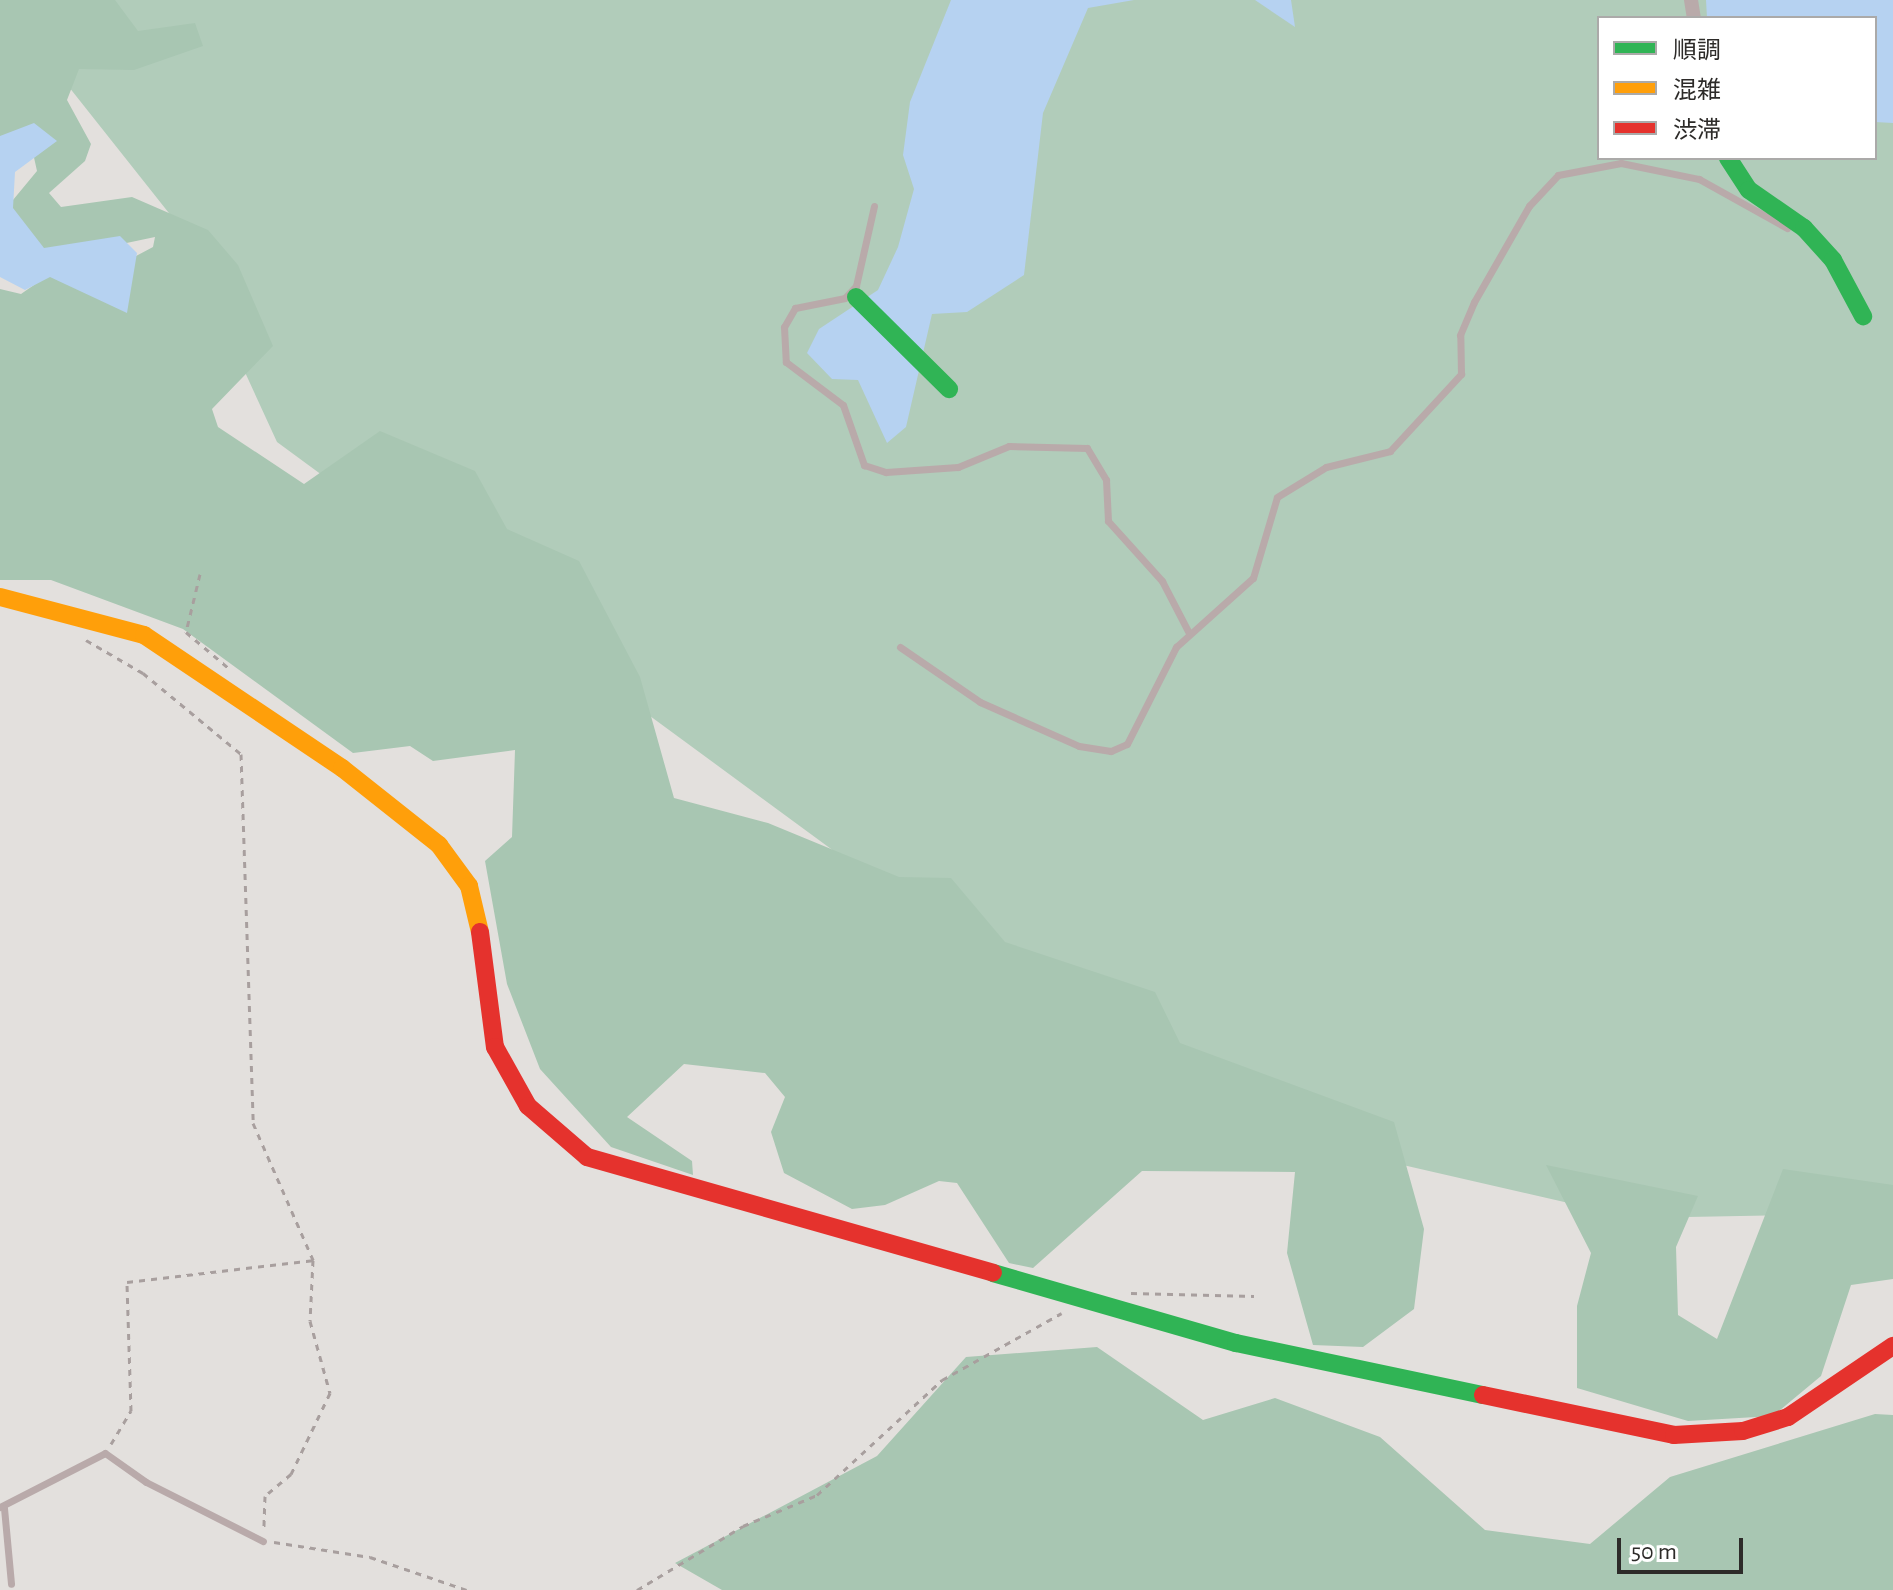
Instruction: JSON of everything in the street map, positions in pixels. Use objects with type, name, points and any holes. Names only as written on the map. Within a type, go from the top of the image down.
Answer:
[{"type":"street","points":[[1729,160],[1749,190],[1821,246],[1863,316]]},
{"type":"street","points":[[854,294],[949,389]]},
{"type":"street","points":[[0,597],[144,635],[244,701],[439,845],[473,898],[495,1047],[528,1106],[587,1157],[1236,1343],[1674,1435],[1743,1431],[1788,1417],[1893,1346]]},
{"type":"lane","points":[[900,647],[980,702],[1079,746],[1111,751],[1127,744],[1147,715],[1176,647],[1253,578],[1285,489],[1326,467],[1390,451],[1461,374],[1460,335],[1474,302],[1529,206],[1558,175],[1621,163],[1699,179],[1821,246]]},
{"type":"lane","points":[[874,206],[854,294],[795,308],[782,347],[786,362],[818,393],[843,405],[864,465],[908,475],[968,464],[1009,446],[1087,448],[1106,480],[1108,521],[1162,581],[1189,633]]},
{"type":"lane","points":[[11,1584],[2,1508],[105,1453],[146,1482],[263,1541]]},
{"type":"path","points":[[200,574],[186,632],[230,667],[244,701]]},
{"type":"path","points":[[82,637],[143,673],[241,754],[253,1123],[313,1260],[310,1321],[330,1393],[291,1474],[265,1496],[263,1541],[370,1557],[467,1590]]},
{"type":"path","points":[[105,1453],[131,1411],[127,1282],[313,1260]]},
{"type":"path","points":[[1118,1295],[1254,1296]]},
{"type":"path","points":[[637,1590],[743,1526],[817,1495],[942,1380],[1075,1308]]},
{"type":"green space","points":[[0,0],[1893,0],[1893,1213],[1634,1218],[1216,1122],[1019,987],[277,442],[176,222]]},
{"type":"green space","points":[[0,0],[115,0],[138,31],[195,23],[203,46],[134,70],[79,69],[67,100],[91,144],[85,161],[49,193],[61,207],[132,197],[208,230],[238,265],[273,346],[212,409],[218,427],[304,484],[380,431],[475,471],[507,529],[579,561],[640,677],[674,798],[768,823],[899,877],[951,878],[1005,942],[1155,992],[1180,1043],[1394,1122],[1424,1229],[1414,1309],[1363,1347],[1313,1345],[1287,1253],[1295,1172],[1142,1171],[1033,1268],[1009,1263],[957,1183],[939,1181],[885,1205],[852,1209],[784,1173],[771,1132],[785,1097],[765,1073],[684,1064],[627,1117],[692,1161],[693,1175],[611,1147],[540,1069],[507,984],[485,861],[512,837],[515,750],[433,761],[410,746],[353,753],[183,629],[51,580],[0,580],[0,289],[21,294],[54,271],[121,264],[153,247],[155,237],[98,249],[29,249],[8,206],[37,171],[31,144],[0,143]]},
{"type":"green space","points":[[1546,1165],[1698,1196],[1676,1247],[1678,1315],[1717,1339],[1783,1169],[1893,1185],[1893,1279],[1851,1285],[1821,1376],[1773,1416],[1688,1421],[1577,1388],[1577,1306],[1591,1253]]},
{"type":"green space","points":[[1097,1347],[1203,1420],[1275,1398],[1380,1437],[1485,1530],[1590,1544],[1670,1477],[1875,1414],[1893,1415],[1893,1590],[722,1590],[675,1563],[877,1456],[966,1357]]},
{"type":"water","points":[[951,0],[1134,0],[1088,8],[1043,113],[1024,275],[967,312],[932,314],[906,427],[887,443],[858,380],[832,379],[807,353],[819,329],[878,290],[898,247],[914,189],[903,155],[910,102]]},
{"type":"water","points":[[1255,0],[1291,0],[1295,27]]},
{"type":"water","points":[[1706,0],[1893,0],[1893,123],[1877,122],[1877,16],[1707,16]]},
{"type":"water","points":[[34,123],[57,141],[15,172],[13,208],[44,248],[120,236],[137,253],[127,313],[50,277],[25,290],[0,277],[0,136]]},
{"type":"traffic: fast","points":[[1729,160],[1749,190],[1804,228],[1833,260],[1863,316]]},
{"type":"traffic: fast","points":[[856,297],[949,389]]},
{"type":"traffic: fast","points":[[993,1273],[1236,1343],[1483,1395]]},
{"type":"traffic: slow","points":[[0,597],[144,635],[342,768],[439,845],[469,886],[480,932]]},
{"type":"traffic: jam","points":[[480,932],[495,1047],[528,1106],[587,1157],[993,1273]]},
{"type":"traffic: jam","points":[[1483,1395],[1674,1435],[1743,1431],[1788,1417],[1893,1346]]}]
